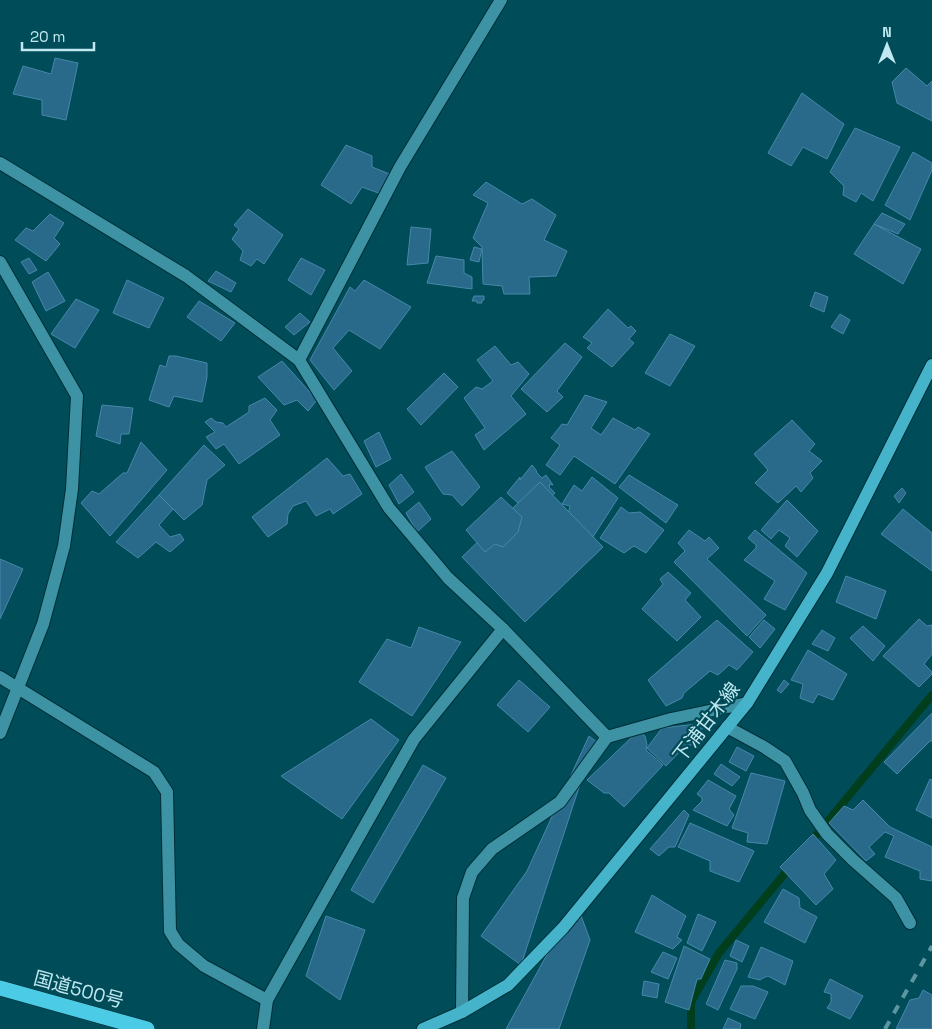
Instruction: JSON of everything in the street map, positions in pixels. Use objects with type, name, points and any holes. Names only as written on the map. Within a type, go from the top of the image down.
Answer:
[{"type":"highway","name":"国道500号","points":[[0,988],[147,1029]]},
{"type":"main road","name":"下浦甘木線","points":[[423,1029],[462,1012],[508,985],[562,928],[747,703],[827,573],[932,365]]},
{"type":"street","points":[[299,360],[400,167],[501,0]]},
{"type":"street","points":[[0,163],[186,276],[299,360],[389,508],[448,578],[503,628],[607,736]]},
{"type":"street","points":[[0,262],[77,396],[72,489],[64,546],[43,624],[0,733]]},
{"type":"street","points":[[264,1029],[267,1000],[414,738],[503,628]]},
{"type":"street","points":[[0,677],[154,772],[167,792],[170,931],[178,944],[204,966],[267,1000]]},
{"type":"street","points":[[462,1012],[463,898],[472,872],[492,849],[560,802],[607,736],[670,719],[747,703]]},
{"type":"street","points":[[727,727],[785,761],[810,810],[827,834],[896,898],[910,923]]},
{"type":"building","points":[[55,58],[78,63],[66,120],[42,115],[42,100],[13,94],[23,66],[51,74]]},
{"type":"building","points":[[906,68],[927,86],[932,81],[932,121],[897,103],[892,82]]},
{"type":"building","points":[[802,93],[844,124],[827,159],[803,147],[791,166],[768,153]]},
{"type":"building","points":[[855,128],[900,147],[873,201],[861,193],[856,202],[843,195],[844,186],[830,172]]},
{"type":"building","points":[[346,145],[372,156],[372,167],[392,175],[381,194],[362,187],[351,204],[321,185]]},
{"type":"building","points":[[913,152],[932,163],[932,170],[910,220],[885,205]]},
{"type":"building","points":[[486,182],[522,204],[532,199],[556,215],[544,240],[567,251],[556,276],[529,277],[530,294],[504,294],[502,286],[483,284],[482,247],[473,238],[488,203],[473,195]]},
{"type":"building","points":[[248,209],[283,235],[264,264],[257,259],[251,266],[240,260],[243,251],[232,239],[239,229],[234,225]]},
{"type":"building","points":[[882,213],[905,224],[898,234],[874,224]]},
{"type":"building","points":[[50,214],[64,223],[54,238],[60,244],[46,261],[15,240],[26,228],[33,231]]},
{"type":"building","points":[[874,224],[921,249],[903,284],[854,254]]},
{"type":"building","points":[[411,227],[431,229],[428,263],[407,265]]},
{"type":"building","points":[[474,247],[482,249],[479,262],[470,260]]},
{"type":"building","points":[[436,256],[464,260],[464,273],[472,277],[472,289],[427,283]]},
{"type":"building","points":[[29,258],[37,270],[29,274],[21,262]]},
{"type":"building","points":[[301,258],[325,270],[311,295],[288,280]]},
{"type":"building","points":[[216,271],[236,283],[231,292],[208,281]]},
{"type":"building","points":[[48,272],[65,301],[46,311],[32,282]]},
{"type":"building","points":[[127,280],[164,298],[149,328],[113,313]]},
{"type":"building","points":[[364,280],[411,307],[380,349],[349,330],[333,348],[352,371],[334,390],[310,360],[350,287],[355,291]]},
{"type":"building","points":[[815,292],[828,297],[824,312],[810,306]]},
{"type":"building","points":[[474,296],[484,296],[484,300],[482,300],[482,303],[472,301]]},
{"type":"building","points":[[76,299],[99,310],[75,348],[51,334]]},
{"type":"building","points":[[199,301],[235,323],[221,341],[187,317]]},
{"type":"building","points":[[608,309],[628,328],[631,326],[636,331],[629,339],[634,343],[612,367],[587,348],[592,343],[583,337]]},
{"type":"building","points":[[300,313],[310,322],[294,335],[285,327]]},
{"type":"building","points":[[840,314],[850,320],[843,334],[831,327]]},
{"type":"building","points":[[670,334],[695,346],[670,386],[645,373]]},
{"type":"building","points":[[565,343],[582,357],[557,391],[563,397],[547,412],[521,389]]},
{"type":"building","points":[[495,346],[511,365],[518,362],[529,374],[511,396],[526,414],[484,450],[475,435],[485,428],[464,398],[476,387],[482,389],[493,381],[477,360]]},
{"type":"building","points":[[169,356],[207,363],[207,377],[202,402],[174,396],[169,407],[149,400],[160,365],[166,367]]},
{"type":"building","points":[[282,361],[317,400],[308,411],[297,400],[284,405],[258,377]]},
{"type":"building","points":[[444,373],[458,387],[421,425],[407,409]]},
{"type":"building","points":[[585,395],[607,402],[591,428],[601,435],[613,418],[635,430],[638,427],[650,434],[615,484],[574,456],[560,475],[546,465],[560,445],[551,438],[562,424],[567,425]]},
{"type":"building","points":[[265,398],[277,410],[270,420],[280,435],[239,464],[224,444],[216,449],[206,437],[215,432],[205,422],[211,418],[216,422],[223,423],[226,427],[249,412],[249,406]]},
{"type":"building","points":[[102,405],[133,408],[129,434],[121,434],[120,444],[96,436]]},
{"type":"building","points":[[792,420],[815,444],[809,451],[822,461],[810,473],[813,478],[801,492],[796,486],[778,503],[755,483],[768,470],[754,454]]},
{"type":"building","points":[[379,432],[391,459],[376,467],[364,441]]},
{"type":"building","points":[[141,442],[167,470],[110,536],[81,503],[92,491],[99,494],[123,473],[127,473]]},
{"type":"building","points":[[204,445],[225,465],[207,480],[202,505],[184,520],[159,495]]},
{"type":"building","points":[[452,451],[480,487],[462,506],[452,495],[443,494],[425,467]]},
{"type":"building","points":[[327,458],[343,476],[350,474],[362,494],[333,514],[330,509],[316,516],[306,501],[293,506],[288,514],[287,524],[268,537],[252,517]]},
{"type":"building","points":[[532,465],[542,478],[546,475],[553,485],[550,484],[549,487],[555,493],[529,513],[507,493]]},
{"type":"building","points":[[401,474],[414,492],[399,504],[389,485]]},
{"type":"building","points":[[629,475],[678,505],[666,523],[619,487]]},
{"type":"building","points":[[592,477],[618,498],[591,540],[574,532],[574,521],[567,519],[570,506],[562,504],[574,485],[582,491]]},
{"type":"building","points":[[540,482],[603,547],[525,622],[462,557]]},
{"type":"building","points":[[902,488],[906,493],[899,503],[894,496]]},
{"type":"building","points":[[159,495],[173,509],[159,525],[170,537],[180,534],[184,540],[170,552],[156,542],[138,558],[116,542]]},
{"type":"building","points":[[501,497],[522,517],[518,532],[503,547],[495,544],[485,552],[466,530]]},
{"type":"building","points":[[787,500],[818,531],[797,557],[785,546],[790,538],[779,530],[771,539],[761,530]]},
{"type":"building","points":[[419,502],[431,519],[417,532],[406,513]]},
{"type":"building","points":[[621,507],[629,513],[640,512],[664,530],[646,553],[634,546],[624,553],[600,538]]},
{"type":"building","points":[[903,509],[932,533],[932,571],[881,534]]},
{"type":"building","points":[[689,530],[705,541],[709,537],[719,548],[707,559],[766,615],[747,636],[674,562],[685,551],[678,543]]},
{"type":"building","points":[[755,530],[807,573],[785,610],[764,599],[775,581],[744,560],[756,548],[756,545],[748,538]]},
{"type":"building","points":[[0,559],[23,569],[0,619]]},
{"type":"building","points":[[668,572],[691,593],[685,600],[701,617],[677,641],[642,609],[663,584],[660,579]]},
{"type":"building","points":[[846,576],[886,591],[876,619],[836,602]]},
{"type":"building","points":[[919,619],[927,626],[932,625],[932,654],[924,664],[932,674],[919,687],[883,656]]},
{"type":"building","points":[[717,620],[753,652],[737,670],[729,665],[718,675],[710,671],[684,693],[682,698],[666,706],[648,680]]},
{"type":"building","points":[[764,620],[775,629],[760,648],[749,637]]},
{"type":"building","points":[[863,626],[885,646],[873,661],[850,638]]},
{"type":"building","points":[[419,627],[461,642],[412,716],[359,682],[387,639],[411,648]]},
{"type":"building","points":[[822,630],[835,638],[828,651],[812,644]]},
{"type":"building","points":[[808,650],[847,674],[833,700],[818,694],[813,703],[800,698],[803,684],[791,680]]},
{"type":"building","points":[[519,680],[550,707],[528,732],[497,705]]},
{"type":"building","points":[[784,680],[789,684],[781,693],[777,690]]},
{"type":"building","points":[[932,713],[932,741],[897,774],[884,762]]},
{"type":"building","points":[[371,719],[399,740],[342,819],[281,776]]},
{"type":"building","points":[[706,723],[692,745],[686,745],[666,766],[647,748],[662,728]]},
{"type":"building","points":[[641,733],[645,736],[646,750],[663,765],[624,807],[609,793],[604,793],[587,780],[634,735]]},
{"type":"building","points":[[589,736],[598,743],[586,766],[521,965],[481,936],[527,871]]},
{"type":"building","points":[[737,747],[754,756],[746,771],[729,762]]},
{"type":"building","points":[[721,764],[740,777],[732,786],[714,774]]},
{"type":"building","points":[[423,765],[446,778],[373,903],[351,890]]},
{"type":"building","points":[[751,773],[785,781],[767,844],[747,842],[748,833],[732,828]]},
{"type":"building","points":[[930,779],[932,780],[932,818],[916,810]]},
{"type":"building","points":[[708,780],[736,796],[729,809],[734,815],[727,826],[693,810],[702,801],[702,798],[697,794]]},
{"type":"building","points":[[863,800],[890,827],[932,847],[932,881],[920,879],[920,871],[885,857],[894,836],[885,832],[869,847],[875,854],[866,861],[829,823],[844,806],[853,810]]},
{"type":"building","points":[[684,810],[689,815],[675,847],[669,847],[659,856],[650,849]]},
{"type":"building","points":[[690,823],[754,851],[739,882],[710,871],[710,861],[678,847]]},
{"type":"building","points":[[813,834],[836,860],[824,874],[833,889],[816,905],[780,867]]},
{"type":"building","points":[[783,889],[799,898],[800,908],[817,917],[805,943],[764,922]]},
{"type":"building","points":[[652,895],[686,916],[677,937],[682,940],[673,949],[635,932]]},
{"type":"building","points":[[576,902],[590,940],[559,1029],[506,1029]]},
{"type":"building","points":[[698,914],[716,922],[702,951],[687,943]]},
{"type":"building","points":[[326,916],[365,930],[340,1000],[306,976]]},
{"type":"building","points":[[736,940],[749,946],[742,962],[730,956]]},
{"type":"building","points":[[684,946],[710,959],[701,979],[697,979],[689,1010],[665,1002]]},
{"type":"building","points":[[761,947],[793,961],[785,985],[768,976],[760,980],[748,977]]},
{"type":"building","points":[[663,952],[677,958],[668,979],[651,972]]},
{"type":"building","points":[[725,960],[737,963],[737,969],[718,1010],[706,1004]]},
{"type":"building","points":[[830,979],[863,996],[850,1019],[827,1008],[831,1002],[831,994],[824,992]]},
{"type":"building","points":[[644,981],[659,984],[657,998],[642,995]]},
{"type":"building","points":[[741,986],[753,986],[768,992],[755,1019],[730,1009]]},
{"type":"building","points":[[923,990],[932,995],[932,1029],[896,1029],[910,1000],[919,998]]},
{"type":"building","points":[[728,1018],[741,1024],[740,1029],[723,1029]]},
{"type":"waterway","points":[[809,844],[932,695]]},
{"type":"waterway","points":[[691,1029],[691,1002],[719,953],[791,866]]},
{"type":"railway","points":[[885,1029],[932,946]]}]
